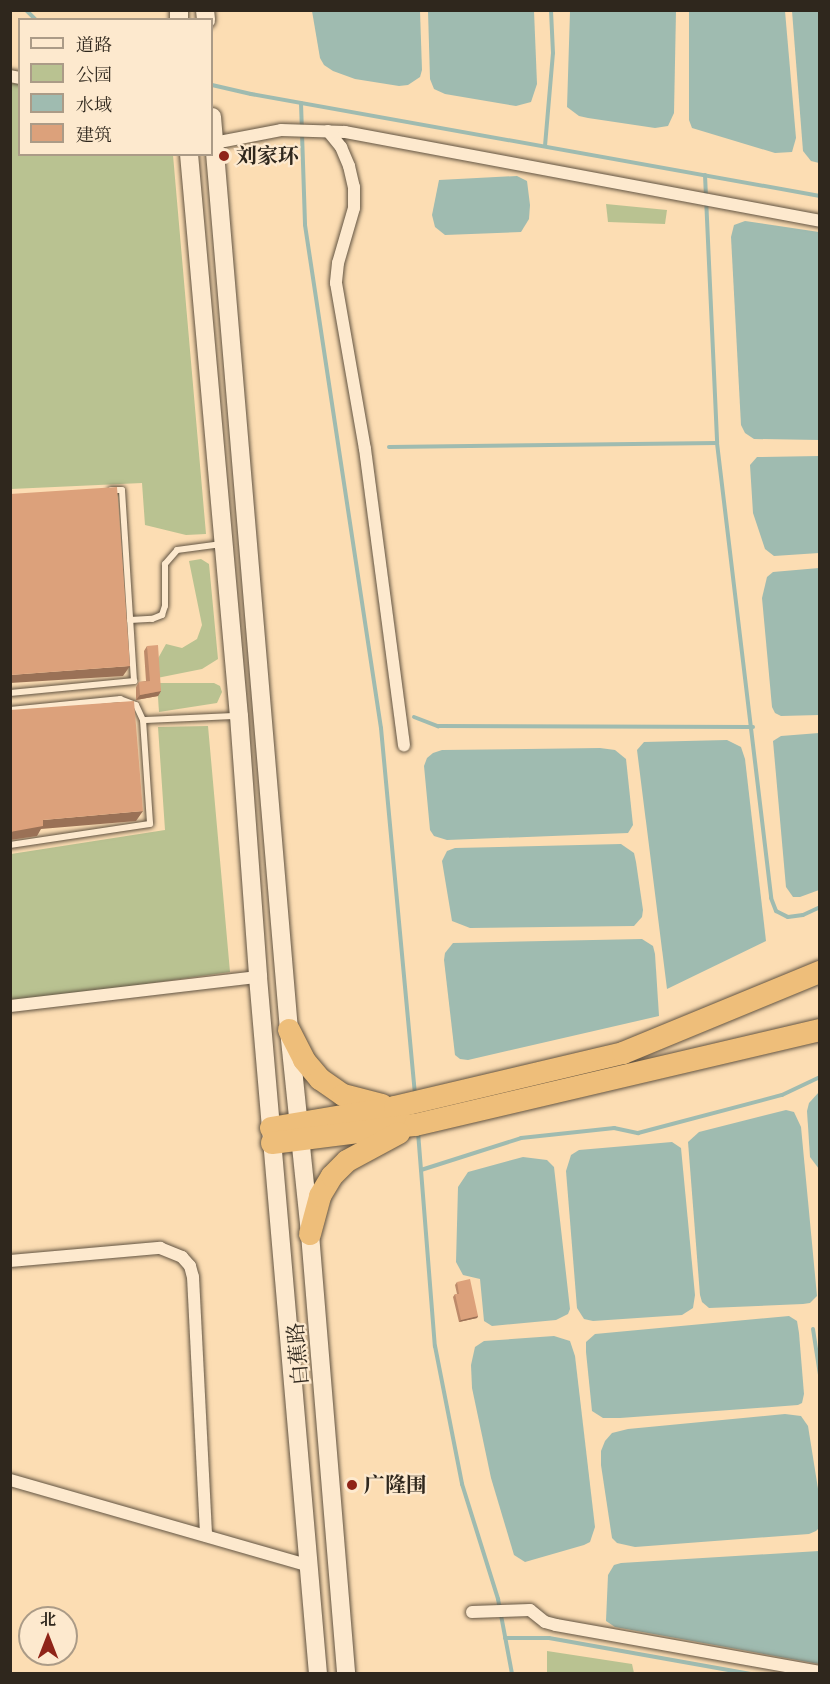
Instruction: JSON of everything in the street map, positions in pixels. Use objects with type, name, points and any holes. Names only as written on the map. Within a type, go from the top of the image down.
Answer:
[{"type":"highway","points":[[300,1133],[395,1107],[623,1053],[819,972]]},
{"type":"highway","points":[[289,1030],[304,1060],[320,1079],[343,1095],[366,1103],[395,1107]]},
{"type":"highway","points":[[272,1136],[415,1125],[819,1030]]},
{"type":"highway","points":[[310,1234],[320,1196],[332,1176],[347,1161],[415,1125]]},
{"type":"main road","name":"白蕉路","points":[[213,130],[289,1030],[310,1234],[346,1674]]},
{"type":"main road","points":[[189,156],[239,716],[258,977],[318,1674]]},
{"type":"street","points":[[214,143],[281,130],[328,131],[819,221]]},
{"type":"street","points":[[328,131],[341,147],[354,187],[354,208],[338,263],[336,283],[365,449],[404,745]]},
{"type":"street","points":[[10,1006],[258,977]]},
{"type":"street","points":[[10,1261],[160,1248],[182,1257],[189,1266],[193,1277],[206,1536]]},
{"type":"street","points":[[10,1480],[309,1566]]},
{"type":"street","points":[[472,1612],[530,1610],[545,1622],[556,1625],[819,1672]]},
{"type":"lane","points":[[10,693],[134,681],[122,490],[100,491]]},
{"type":"lane","points":[[130,620],[152,619],[162,615],[165,606],[165,564],[177,550],[224,544]]},
{"type":"lane","points":[[10,710],[120,699],[136,705],[143,720],[150,824],[10,845]]},
{"type":"lane","points":[[143,720],[239,716]]},
{"type":"green space","points":[[10,83],[18,84],[18,156],[173,156],[206,534],[186,535],[145,525],[142,483],[11,489]]},
{"type":"green space","points":[[606,204],[667,210],[665,224],[608,222]]},
{"type":"green space","points":[[201,559],[209,564],[218,659],[202,669],[157,678],[156,662],[166,644],[182,648],[197,639],[202,625],[189,561]]},
{"type":"green space","points":[[157,683],[214,683],[220,686],[222,692],[217,703],[159,712]]},
{"type":"green space","points":[[208,726],[230,972],[11,1003],[11,854],[165,830],[158,727]]},
{"type":"green space","points":[[547,1651],[632,1664],[634,1673],[547,1673]]},
{"type":"water","points":[[312,11],[420,11],[422,70],[420,77],[408,85],[399,86],[355,79],[333,71],[324,65],[320,58]]},
{"type":"water","points":[[428,11],[534,11],[537,84],[531,102],[516,106],[445,94],[434,89],[430,79]]},
{"type":"water","points":[[570,11],[676,11],[674,113],[668,126],[655,128],[588,118],[579,116],[567,107]]},
{"type":"water","points":[[689,11],[785,11],[796,138],[792,152],[775,153],[692,128],[689,120]]},
{"type":"water","points":[[792,11],[819,11],[819,163],[811,161],[803,151]]},
{"type":"water","points":[[517,176],[527,181],[530,205],[529,219],[521,232],[445,235],[435,227],[432,215],[439,180]]},
{"type":"water","points":[[745,221],[819,232],[819,440],[754,439],[745,433],[741,425],[731,237],[734,225]]},
{"type":"water","points":[[819,456],[819,553],[774,556],[765,549],[753,513],[750,465],[757,457]]},
{"type":"water","points":[[819,568],[819,715],[781,716],[775,713],[772,707],[762,598],[767,577],[773,572]]},
{"type":"water","points":[[819,733],[819,890],[800,897],[793,897],[786,887],[773,741],[781,736]]},
{"type":"water","points":[[727,740],[741,747],[745,759],[766,941],[667,989],[637,750],[644,742]]},
{"type":"water","points":[[600,748],[615,750],[626,759],[633,825],[628,833],[447,840],[434,836],[430,830],[424,766],[427,758],[433,753],[442,750]]},
{"type":"water","points":[[621,844],[634,853],[636,862],[643,910],[642,917],[634,926],[470,928],[452,921],[442,861],[447,851],[455,848]]},
{"type":"water","points":[[642,939],[653,946],[655,954],[659,1016],[468,1060],[460,1059],[455,1055],[444,960],[445,953],[453,943]]},
{"type":"water","points":[[819,1092],[819,1169],[810,1157],[807,1111],[809,1103]]},
{"type":"water","points":[[786,1110],[794,1112],[801,1127],[817,1296],[810,1303],[803,1304],[709,1308],[702,1302],[700,1295],[688,1142],[699,1132]]},
{"type":"water","points":[[672,1142],[681,1148],[695,1295],[693,1308],[682,1315],[593,1321],[584,1319],[577,1308],[566,1171],[571,1155],[579,1150]]},
{"type":"water","points":[[523,1157],[547,1160],[554,1167],[570,1309],[568,1314],[556,1320],[492,1326],[484,1321],[480,1279],[463,1275],[456,1262],[458,1187],[468,1172]]},
{"type":"water","points":[[789,1316],[797,1321],[799,1333],[804,1394],[802,1403],[798,1405],[620,1418],[603,1418],[592,1411],[586,1342],[595,1334]]},
{"type":"water","points":[[554,1336],[570,1341],[575,1356],[595,1527],[590,1542],[584,1545],[525,1562],[514,1555],[491,1478],[472,1388],[471,1365],[475,1347],[484,1341]]},
{"type":"water","points":[[785,1414],[801,1416],[808,1426],[819,1495],[819,1528],[816,1531],[809,1534],[635,1547],[617,1543],[612,1538],[601,1451],[605,1441],[612,1433],[628,1429]]},
{"type":"water","points":[[819,1551],[819,1664],[615,1627],[606,1621],[608,1575],[614,1565]]},
{"type":"building","points":[[117,487],[130,666],[10,675],[10,494]]},
{"type":"building","points":[[158,645],[161,691],[140,695],[139,682],[150,681],[147,646]]},
{"type":"building","points":[[134,701],[143,811],[43,820],[43,826],[10,832],[10,710]]},
{"type":"building","points":[[470,1279],[478,1316],[461,1320],[455,1294],[459,1294],[457,1282]]},
{"type":"waterway","points":[[26,10],[34,18]]},
{"type":"waterway","points":[[545,146],[553,53],[551,10]]},
{"type":"waterway","points":[[213,85],[251,94],[820,196]]},
{"type":"waterway","points":[[301,103],[305,225],[381,728],[415,1095]]},
{"type":"waterway","points":[[705,175],[717,443],[771,898],[776,911],[788,917],[803,915],[820,907]]},
{"type":"waterway","points":[[389,447],[717,443]]},
{"type":"waterway","points":[[414,717],[438,726],[753,727]]},
{"type":"waterway","points":[[421,1170],[521,1138],[614,1128],[638,1133],[782,1095],[820,1077]]},
{"type":"waterway","points":[[418,1132],[435,1346],[462,1484],[498,1599],[512,1674]]},
{"type":"waterway","points":[[813,1329],[820,1375]]},
{"type":"waterway","points":[[505,1638],[549,1638],[751,1674]]},
{"type":"place","name":"刘家环","points":[[224,156]]},
{"type":"place","name":"广隆围","points":[[352,1485]]}]
